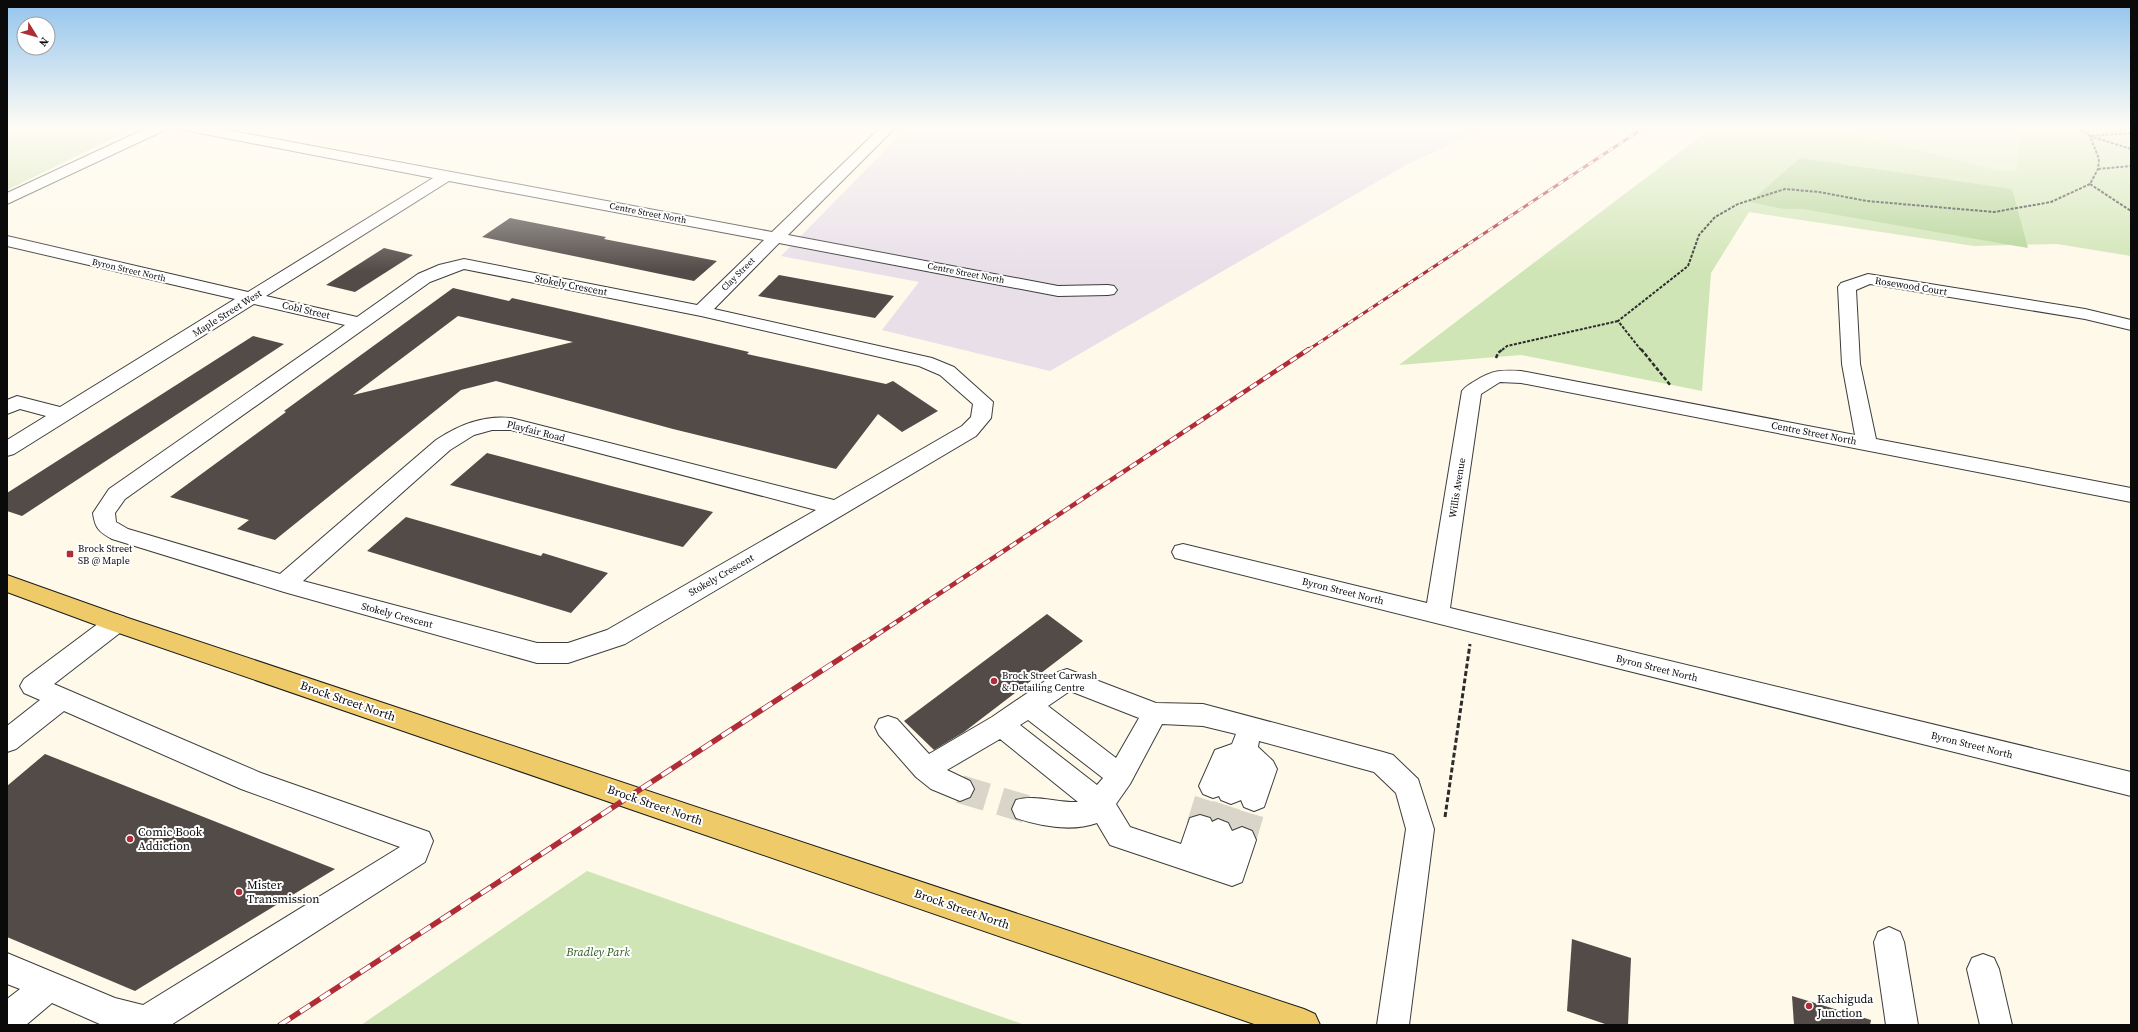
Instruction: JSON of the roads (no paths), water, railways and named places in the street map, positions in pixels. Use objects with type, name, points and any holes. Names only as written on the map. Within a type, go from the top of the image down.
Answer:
[{"type":"main road","name":"Brock Street North","points":[[7,582],[116,623],[1304,1025]]},
{"type":"street","points":[[7,198],[56,175]]},
{"type":"street","name":"Maple Street West","points":[[7,449],[448,175]]},
{"type":"street","name":"Centre Street North","points":[[449,175],[1058,291],[1108,290]]},
{"type":"street","name":"Clay Street","points":[[701,311],[839,175]]},
{"type":"street","name":"Byron Street North","points":[[7,241],[252,298]]},
{"type":"street","name":"Stokely Crescent","points":[[464,264],[701,311],[925,362],[947,372],[983,402],[984,412],[979,422],[969,431],[616,637],[568,653],[537,653],[284,584],[120,534],[106,526],[104,513],[117,494],[360,323],[424,278],[445,269],[464,264]]},
{"type":"street","name":"Rosewood Court","points":[[1867,444],[1851,364],[1847,287],[1868,279],[2085,314],[2131,325]]},
{"type":"street","name":"Cobl Street","points":[[252,298],[360,323]]},
{"type":"street","name":"Centre Street North","points":[[1496,368],[1521,377],[2131,495]]},
{"type":"street","name":"Willis Avenue","points":[[1437,614],[1472,391],[1496,368]]},
{"type":"street","points":[[10,403],[63,414]]},
{"type":"street","name":"Playfair Road","points":[[284,584],[443,445],[472,428],[497,422],[511,424],[836,508]]},
{"type":"street","name":"Byron Street North","points":[[1183,552],[2131,784]]},
{"type":"street","points":[[7,968],[114,1014],[146,1022],[415,853],[419,840],[251,781],[33,686],[116,623]]},
{"type":"street","points":[[926,769],[1001,725],[1067,679],[1155,713],[1203,715],[1247,739],[1384,763],[1408,787],[1420,829],[1393,1025]]},
{"type":"street","points":[[7,741],[61,698]]},
{"type":"street","points":[[1028,705],[1120,776]]},
{"type":"street","points":[[1026,808],[1064,815],[1090,813],[1100,804],[1120,776],[1155,713]]},
{"type":"street","points":[[1001,725],[1100,804],[1120,836],[1199,863],[1232,873],[1220,833],[1199,863]]},
{"type":"street","points":[[888,727],[926,769],[941,781],[960,789]]},
{"type":"street","points":[[1247,739],[1263,769],[1233,792],[1225,758],[1247,739]]},
{"type":"street","points":[[1889,942],[1902,1025]]},
{"type":"street","points":[[1983,969],[1996,1025]]},
{"type":"street","points":[[7,1020],[48,986]]},
{"type":"tunnel","points":[[1200,827],[1213,786]]},
{"type":"tunnel","points":[[960,789],[1026,809]]},
{"type":"tunnel","points":[[1218,832],[1231,792]]},
{"type":"tunnel","points":[[1242,840],[1254,799]]},
{"type":"railway","points":[[1308,350],[1572,175]]},
{"type":"railway","points":[[863,644],[1309,349]]},
{"type":"railway","points":[[280,1025],[864,643]]},
{"type":"place","name":"Brock Street SB @ Maple","points":[[70,554]]},
{"type":"place","name":"Brock Street Carwash & Detailing Centre","points":[[994,681]]},
{"type":"place","name":"Comic Book Addiction","points":[[130,839]]},
{"type":"place","name":"Mister Transmission","points":[[239,892]]},
{"type":"place","name":"Kachiguda Junction","points":[[1809,1006]]},
{"type":"park label","name":"Bradley Park","points":[[598,952]]}]
